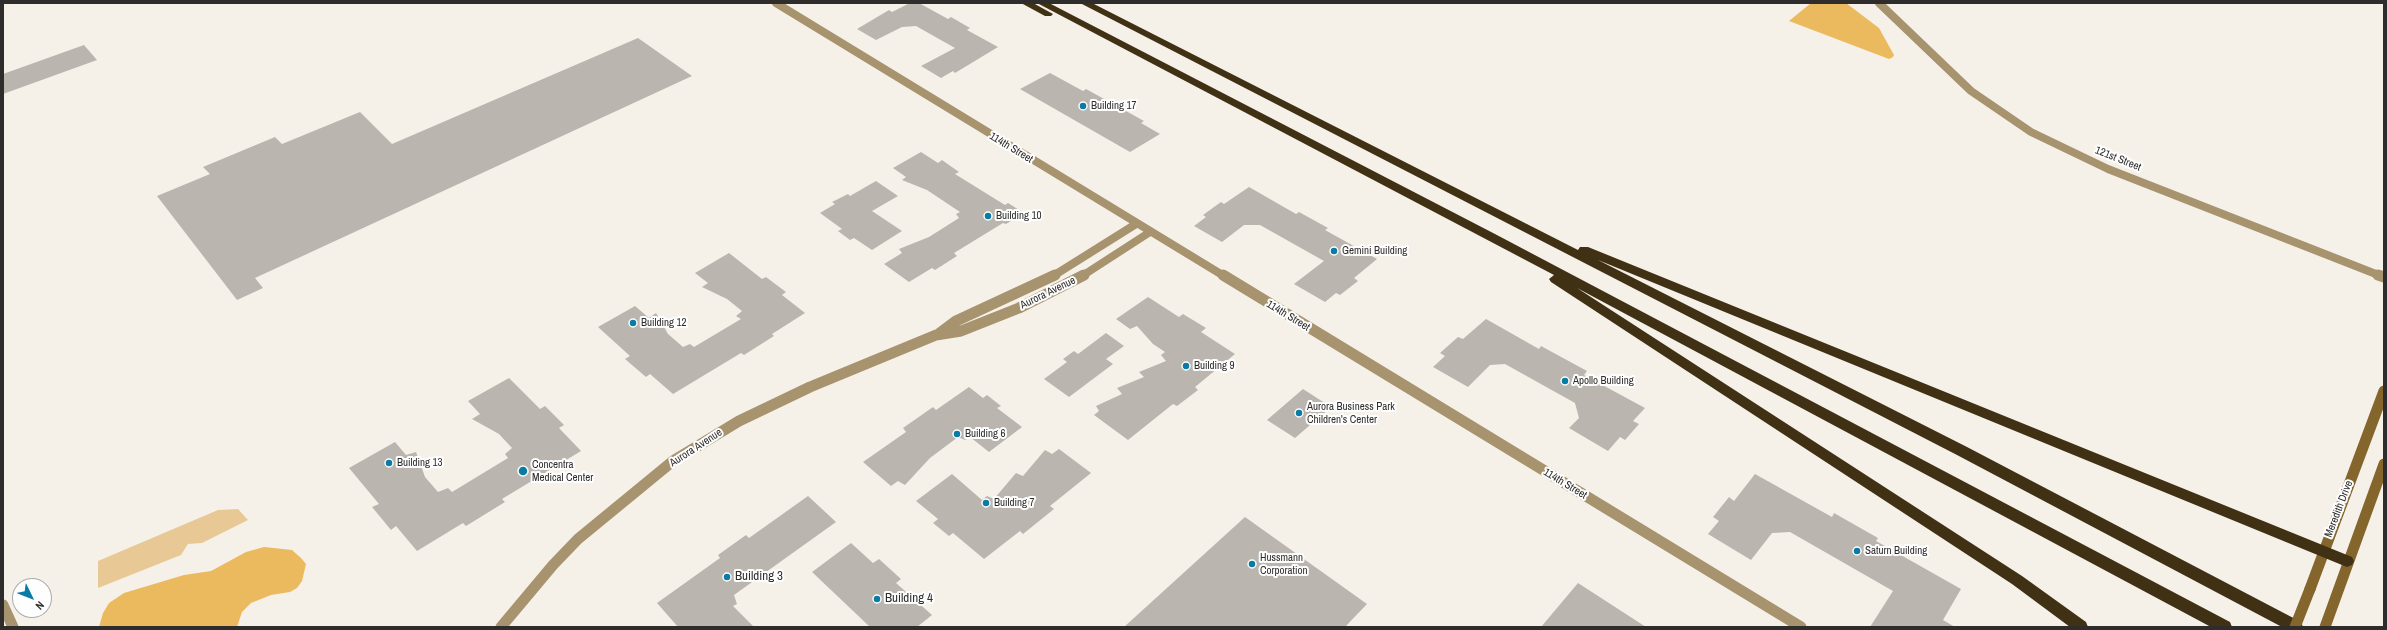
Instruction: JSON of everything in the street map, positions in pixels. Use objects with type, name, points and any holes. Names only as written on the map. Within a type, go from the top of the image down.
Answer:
[{"type":"highway","points":[[1026,3],[1066,23],[1172,70]]},
{"type":"highway","points":[[1042,3],[1491,237],[2225,627]]},
{"type":"highway","points":[[1085,3],[1962,451],[2295,627]]},
{"type":"highway","points":[[1507,219],[2323,550],[2348,562]]},
{"type":"highway","points":[[1491,237],[2017,580],[2081,627]]},
{"type":"main road","name":"Meredith Drive","points":[[2295,627],[2384,390]]},
{"type":"main road","points":[[2325,627],[2384,464]]},
{"type":"street","name":"114th Street","points":[[776,3],[1136,224],[1801,627]]},
{"type":"street","name":"121st Street","points":[[1880,3],[1971,91],[2009,119],[2037,135],[2108,169],[2384,277]]},
{"type":"street","name":"Aurora Avenue","points":[[936,336],[956,321],[1055,275],[1136,224]]},
{"type":"street","name":"Aurora Avenue","points":[[500,627],[552,565],[578,540],[640,486],[673,461],[739,421],[776,402],[936,336],[961,331],[981,324],[1048,294],[1094,270],[1150,232]]},
{"type":"street","points":[[3,605],[13,627]]},
{"type":"shaded area","points":[[1811,3],[1846,3],[1879,28],[1894,55],[1893,57],[1889,59],[1789,21]]},
{"type":"shaded area","points":[[238,509],[248,520],[202,543],[188,544],[181,555],[98,588],[98,561],[218,510]]},
{"type":"shaded area","points":[[264,547],[292,550],[301,558],[306,564],[302,581],[297,588],[290,592],[271,595],[251,603],[242,612],[237,627],[99,627],[103,613],[109,603],[124,593],[184,575],[211,571],[246,552]]},
{"type":"building","points":[[910,3],[919,3],[948,19],[951,17],[970,28],[967,30],[998,47],[955,73],[953,71],[941,78],[921,66],[955,48],[916,26],[902,27],[876,40],[857,29],[889,10],[892,12]]},
{"type":"building","points":[[638,38],[692,76],[255,278],[263,288],[237,300],[157,196],[210,174],[203,167],[275,137],[282,144],[360,112],[392,144]]},
{"type":"building","points":[[84,45],[97,60],[3,94],[3,74]]},
{"type":"building","name":"Building 17","points":[[1050,73],[1083,91],[1086,89],[1144,121],[1141,123],[1160,134],[1130,152],[1020,89]]},
{"type":"building","name":"Building 10","points":[[921,152],[938,163],[942,160],[959,172],[955,174],[1005,205],[1008,203],[1024,213],[1006,224],[1003,223],[954,253],[957,256],[935,270],[932,268],[909,282],[884,264],[902,253],[899,249],[929,237],[959,218],[956,214],[960,212],[927,190],[902,180],[906,177],[893,168]]},
{"type":"building","points":[[876,181],[898,196],[872,211],[902,231],[872,250],[854,238],[850,240],[838,231],[842,229],[820,213],[835,204],[832,202],[848,194],[850,196]]},
{"type":"building","name":"Gemini Building","points":[[1249,187],[1296,214],[1299,212],[1328,228],[1325,230],[1377,259],[1354,278],[1358,281],[1340,295],[1336,293],[1325,302],[1294,284],[1324,261],[1260,225],[1244,225],[1222,242],[1194,226],[1206,217],[1203,215],[1221,202],[1224,204]]},
{"type":"building","name":"Building 12","points":[[729,253],[762,279],[766,277],[786,292],[782,295],[805,313],[772,334],[774,336],[744,355],[741,353],[673,394],[650,374],[646,377],[625,359],[630,356],[598,327],[635,306],[649,318],[656,313],[668,334],[683,347],[690,344],[694,347],[741,319],[736,316],[742,311],[727,299],[702,287],[708,283],[695,273]]},
{"type":"building","name":"Building 9","points":[[1148,297],[1179,317],[1183,314],[1206,328],[1201,332],[1235,354],[1195,387],[1198,390],[1177,406],[1173,404],[1128,440],[1094,415],[1099,411],[1096,406],[1122,394],[1117,388],[1144,377],[1139,372],[1166,361],[1161,355],[1165,352],[1153,344],[1137,326],[1130,329],[1116,319]]},
{"type":"building","name":"Apollo Building","points":[[1486,319],[1539,349],[1541,346],[1587,371],[1584,375],[1645,408],[1633,421],[1639,424],[1625,440],[1620,437],[1608,451],[1569,428],[1579,418],[1575,403],[1505,364],[1490,365],[1468,387],[1433,367],[1445,356],[1440,353],[1458,337],[1463,339]]},
{"type":"building","points":[[1106,333],[1124,346],[1106,359],[1113,364],[1069,397],[1044,379],[1067,362],[1063,359],[1074,351],[1078,354]]},
{"type":"building","name":"Building 13","points":[[509,378],[540,409],[545,406],[564,425],[559,428],[581,451],[502,499],[505,502],[466,526],[463,523],[417,551],[396,526],[391,530],[372,507],[379,504],[349,468],[395,442],[406,455],[416,452],[425,477],[438,492],[448,488],[452,492],[508,458],[505,454],[512,448],[499,434],[472,419],[480,414],[468,401]]},
{"type":"building","name":"Building 6","points":[[969,387],[983,398],[987,395],[1001,406],[997,408],[1022,427],[989,452],[970,437],[965,440],[958,437],[930,458],[905,485],[898,481],[891,486],[863,462],[906,432],[903,428],[933,407],[936,410]]},
{"type":"building","name":"Aurora Business Park Children's Center","points":[[1303,389],[1331,407],[1295,438],[1267,420]]},
{"type":"building","name":"Building 7","points":[[1059,449],[1091,473],[1050,506],[1054,509],[1023,534],[1020,531],[984,559],[953,533],[949,536],[933,523],[938,519],[916,501],[952,474],[982,500],[987,496],[994,499],[1016,473],[1023,476],[1045,450],[1052,454]]},
{"type":"building","name":"Saturn Building","points":[[1755,474],[1832,517],[1834,513],[1878,538],[1876,541],[1961,589],[1943,620],[1955,627],[1870,627],[1893,591],[1790,532],[1772,533],[1751,560],[1708,534],[1719,521],[1713,517],[1729,497],[1734,501]]},
{"type":"building","name":"Building 3","points":[[808,496],[836,522],[734,595],[737,604],[733,606],[754,627],[678,627],[657,603],[720,558],[718,555],[746,535],[749,538]]},
{"type":"building","name":"Hussmann Corporation","points":[[1245,517],[1367,604],[1345,627],[1124,627]]},
{"type":"building","name":"Building 4","points":[[851,543],[873,563],[879,559],[901,579],[896,583],[932,615],[917,627],[870,627],[812,572]]},
{"type":"building","points":[[1578,583],[1646,627],[1541,627]]},
{"type":"place","name":"Building 17","points":[[1083,106]]},
{"type":"place","name":"Building 10","points":[[988,216]]},
{"type":"place","name":"Gemini Building","points":[[1334,251]]},
{"type":"place","name":"Building 12","points":[[633,323]]},
{"type":"place","name":"Building 9","points":[[1186,366]]},
{"type":"place","name":"Apollo Building","points":[[1565,381]]},
{"type":"place","name":"Aurora Business Park Children's Center","points":[[1299,413]]},
{"type":"place","name":"Building 6","points":[[957,434]]},
{"type":"place","name":"Building 13","points":[[389,463]]},
{"type":"place","name":"Concentra Medical Center","points":[[523,471]]},
{"type":"place","name":"Building 7","points":[[986,503]]},
{"type":"place","name":"Saturn Building","points":[[1857,551]]},
{"type":"place","name":"Hussmann Corporation","points":[[1252,564]]},
{"type":"place","name":"Building 3","points":[[727,577]]},
{"type":"place","name":"Building 4","points":[[877,599]]}]
